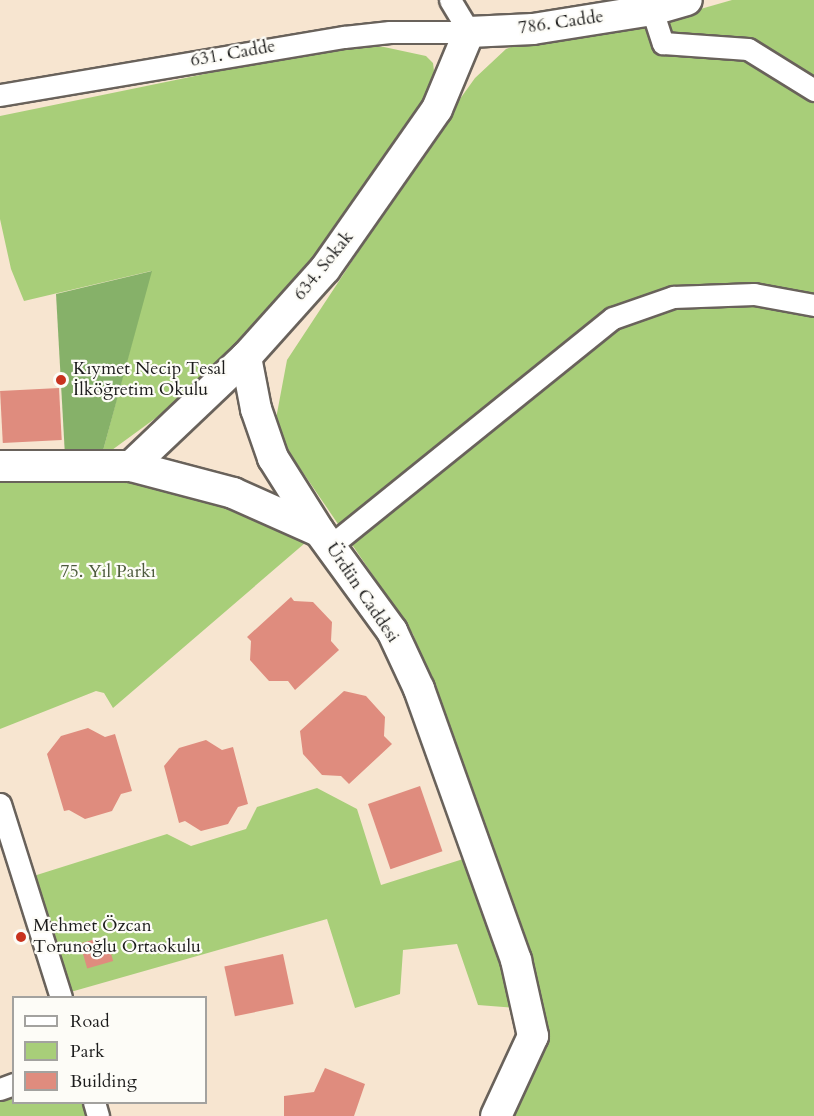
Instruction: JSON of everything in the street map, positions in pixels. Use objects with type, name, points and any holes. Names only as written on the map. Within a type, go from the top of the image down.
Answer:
[{"type":"street","points":[[450,0],[469,32]]},
{"type":"street","name":"786. Cadde","points":[[469,32],[533,29],[652,10],[687,0]]},
{"type":"street","points":[[652,10],[663,43],[748,49],[814,90]]},
{"type":"street","name":"631. Cadde","points":[[0,95],[344,37],[390,32],[469,32]]},
{"type":"street","name":"634. Sokak","points":[[131,466],[246,357],[325,269],[437,109],[469,32]]},
{"type":"street","points":[[246,357],[256,409],[269,449],[288,486],[324,538],[613,318],[673,297],[754,294],[814,305]]},
{"type":"street","name":"Ürdün Caddesi","points":[[0,466],[131,466],[233,493],[324,538],[392,631],[419,689],[516,960],[533,1036],[496,1116]]},
{"type":"street","points":[[0,804],[60,996]]},
{"type":"green space","points":[[732,0],[814,0],[814,1116],[511,1116],[544,1039],[528,967],[466,771],[413,634],[293,458],[275,424],[287,360],[447,117],[475,78],[506,49],[541,35],[662,20]]},
{"type":"green space","points":[[337,47],[384,47],[426,56],[433,63],[434,71],[428,93],[315,261],[252,332],[175,404],[101,458],[151,271],[24,301],[11,269],[0,219],[0,116]]},
{"type":"green space","points":[[152,271],[101,458],[65,456],[56,294]]},
{"type":"green space","name":"75. Yıl Parkı","points":[[66,464],[319,531],[113,708],[104,693],[96,691],[0,729],[0,466]]},
{"type":"green space","points":[[317,788],[357,809],[381,885],[479,854],[529,1009],[478,1005],[457,944],[403,950],[400,994],[355,1008],[327,919],[60,995],[24,879],[167,834],[191,846],[246,829],[257,807]]},
{"type":"green space","points":[[12,1084],[12,1104],[94,1104],[98,1116],[0,1116],[0,1089]]},
{"type":"building","points":[[59,388],[62,440],[3,443],[0,391]]},
{"type":"building","points":[[291,597],[294,601],[313,602],[332,622],[331,641],[339,650],[295,690],[288,681],[269,681],[250,660],[251,641],[247,637]]},
{"type":"building","points":[[344,691],[366,696],[385,717],[384,736],[392,744],[349,784],[341,776],[322,775],[303,754],[300,731]]},
{"type":"building","points":[[88,728],[105,737],[115,734],[132,791],[121,794],[112,811],[85,819],[69,810],[64,811],[47,754],[61,736]]},
{"type":"building","points":[[206,740],[222,750],[233,747],[248,804],[238,807],[228,824],[201,831],[185,821],[179,823],[164,766],[179,748]]},
{"type":"building","points":[[420,786],[442,851],[390,869],[368,804]]},
{"type":"building","points":[[106,936],[113,961],[87,968],[80,943]]},
{"type":"building","points":[[283,954],[294,1004],[235,1016],[224,966]]},
{"type":"building","points":[[325,1068],[365,1084],[354,1116],[284,1116],[284,1096],[314,1092]]},
{"type":"place","name":"Kıymet Necip Tesal İlköğretim Okulu","points":[[61,380]]},
{"type":"place","name":"Mehmet Özcan Torunoğlu Ortaokulu","points":[[21,937]]}]
